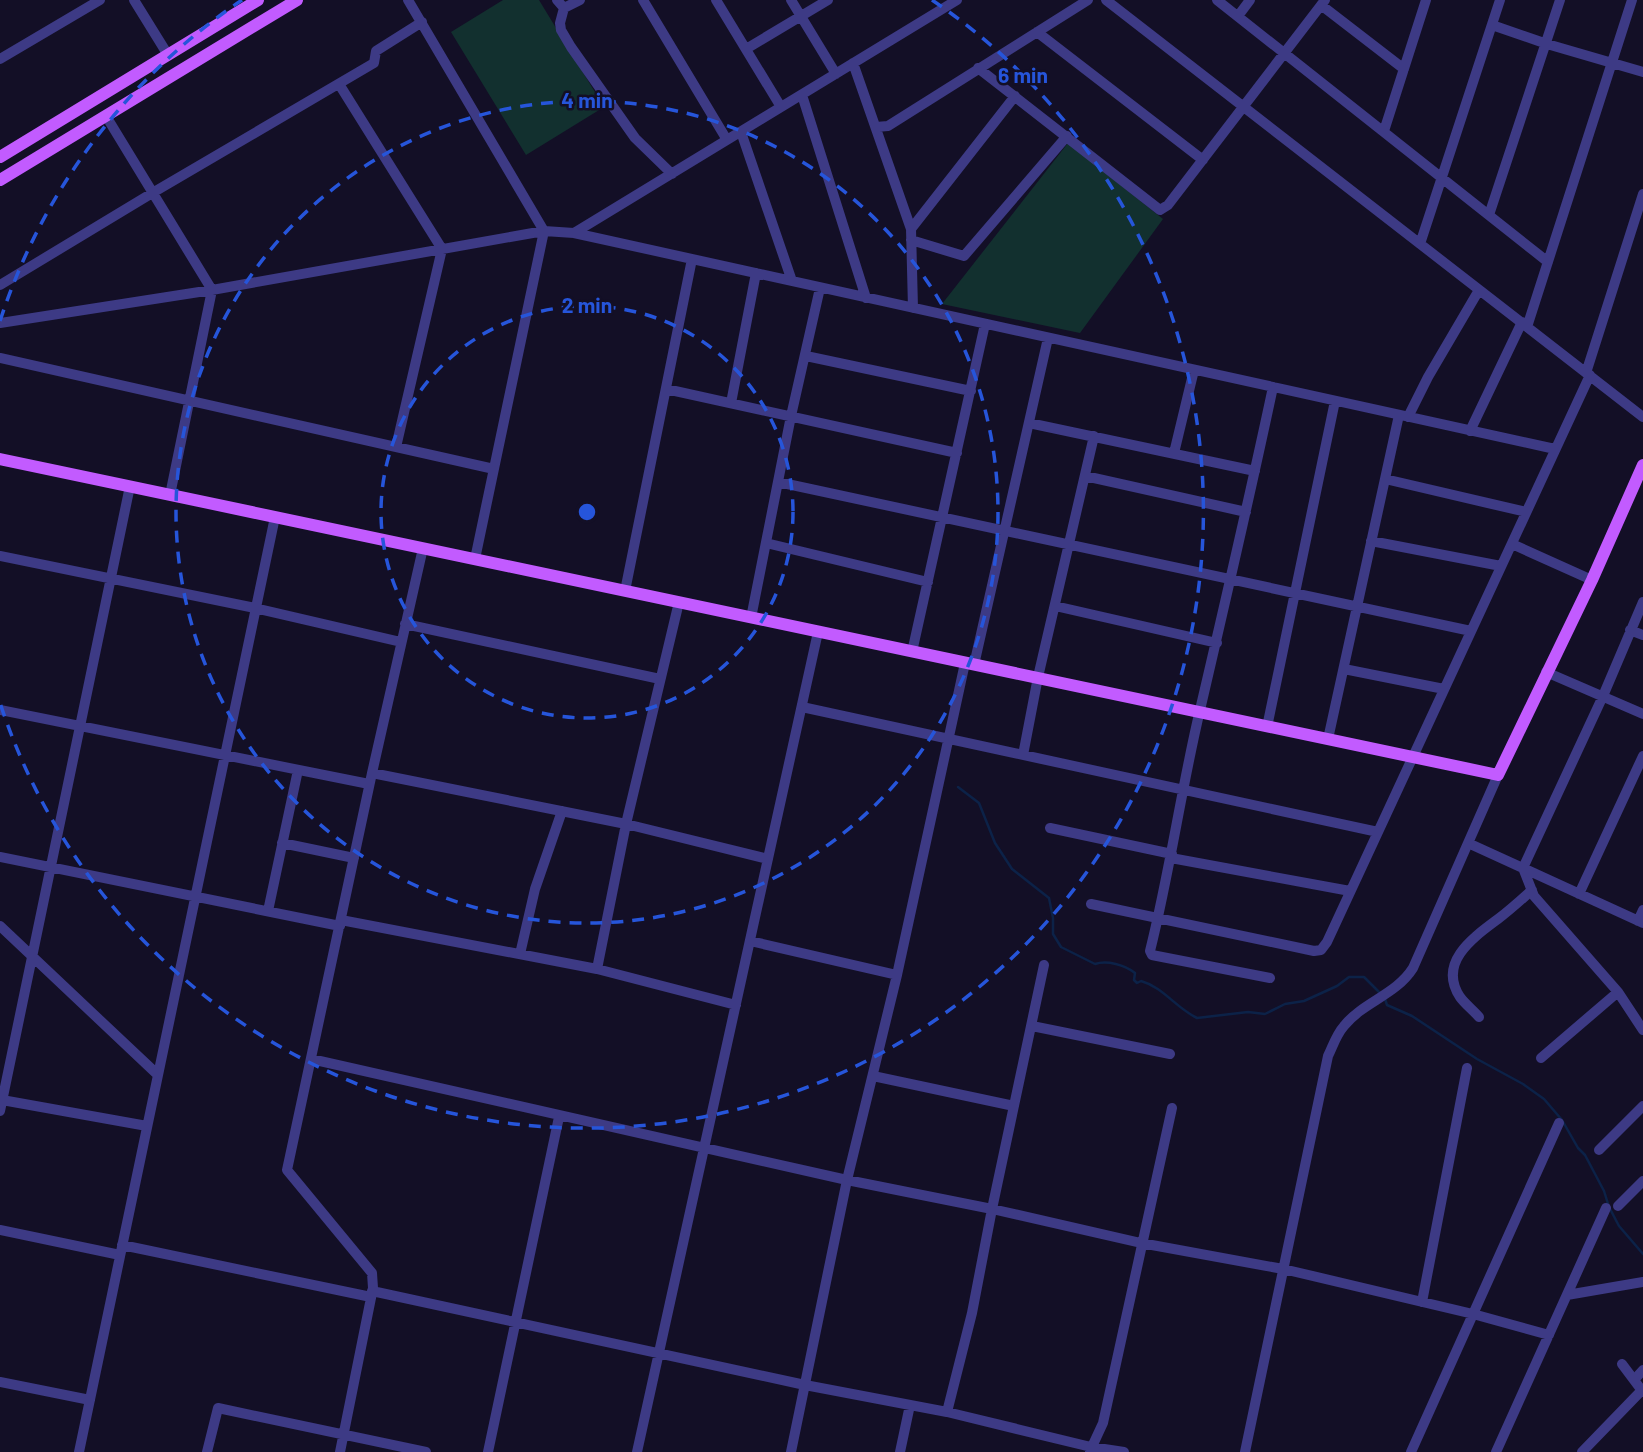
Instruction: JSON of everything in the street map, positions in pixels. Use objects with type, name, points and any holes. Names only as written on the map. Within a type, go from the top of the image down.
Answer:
[{"type":"main road","points":[[0,157],[258,0]]},
{"type":"main road","points":[[0,180],[297,0]]},
{"type":"main road","points":[[0,459],[1498,775],[1592,580],[1643,465]]},
{"type":"street","points":[[0,60],[100,0]]},
{"type":"street","points":[[134,0],[168,55]]},
{"type":"street","points":[[408,0],[544,231],[475,559]]},
{"type":"street","points":[[580,0],[561,4],[561,30],[635,138],[672,174]]},
{"type":"street","points":[[643,0],[727,140]]},
{"type":"street","points":[[716,0],[781,107]]},
{"type":"street","points":[[791,0],[836,74]]},
{"type":"street","points":[[746,50],[828,0]]},
{"type":"street","points":[[574,233],[836,74],[945,3],[957,0]]},
{"type":"street","points":[[876,127],[888,126],[1088,0]]},
{"type":"street","points":[[1106,0],[1643,417]]},
{"type":"street","points":[[1217,0],[1548,262]]},
{"type":"street","points":[[1238,16],[1250,0]]},
{"type":"street","points":[[1384,131],[1426,0]]},
{"type":"street","points":[[1420,244],[1500,0]]},
{"type":"street","points":[[1489,215],[1560,0]]},
{"type":"street","points":[[1470,431],[1524,325],[1548,262],[1632,0]]},
{"type":"street","points":[[978,68],[1160,210],[1168,205],[1323,3],[1404,69]]},
{"type":"street","points":[[0,285],[374,63],[376,51],[422,22]]},
{"type":"street","points":[[1492,25],[1643,72]]},
{"type":"street","points":[[1037,32],[1203,160]]},
{"type":"street","points":[[853,63],[911,229],[913,308]]},
{"type":"street","points":[[340,84],[442,249],[397,447]]},
{"type":"street","points":[[802,95],[866,298]]},
{"type":"street","points":[[911,229],[1015,96]]},
{"type":"street","points":[[106,116],[212,290],[170,495]]},
{"type":"street","points":[[741,132],[792,281]]},
{"type":"street","points":[[911,240],[964,256],[1067,136]]},
{"type":"street","points":[[1091,904],[1314,951],[1321,950],[1588,374],[1643,194]]},
{"type":"street","points":[[0,323],[212,290],[544,231],[574,233],[1555,449]]},
{"type":"street","points":[[625,591],[692,259]]},
{"type":"street","points":[[731,403],[756,274]]},
{"type":"street","points":[[751,618],[791,416],[820,288]]},
{"type":"street","points":[[1328,739],[1385,479],[1403,416],[1479,290]]},
{"type":"street","points":[[912,652],[985,324]]},
{"type":"street","points":[[791,1452],[847,1180],[897,975],[948,739],[1004,531],[1048,338]]},
{"type":"street","points":[[806,356],[971,391]]},
{"type":"street","points":[[0,358],[494,469]]},
{"type":"street","points":[[1174,453],[1194,370]]},
{"type":"street","points":[[1270,978],[1152,955],[1150,951],[1172,856],[1199,712],[1217,643],[1273,387]]},
{"type":"street","points":[[666,389],[957,453]]},
{"type":"street","points":[[1267,727],[1335,401]]},
{"type":"street","points":[[1029,423],[1255,471]]},
{"type":"street","points":[[1023,755],[1038,677],[1094,436]]},
{"type":"street","points":[[1085,476],[1246,512]]},
{"type":"street","points":[[1385,479],[1526,512]]},
{"type":"street","points":[[778,482],[1471,631]]},
{"type":"street","points":[[0,1111],[130,486]]},
{"type":"street","points":[[79,1452],[275,517]]},
{"type":"street","points":[[1371,541],[1501,566]]},
{"type":"street","points":[[766,543],[928,582]]},
{"type":"street","points":[[1511,544],[1592,580]]},
{"type":"street","points":[[340,1452],[372,1294],[372,1273],[287,1170],[369,784],[423,548]]},
{"type":"street","points":[[0,556],[256,608],[401,642]]},
{"type":"street","points":[[597,969],[626,824],[679,602]]},
{"type":"street","points":[[1643,602],[1603,696],[1523,868],[1534,896],[1618,992],[1643,1030]]},
{"type":"street","points":[[1055,606],[1217,643]]},
{"type":"street","points":[[405,624],[660,680]]},
{"type":"street","points":[[1630,630],[1643,635]]},
{"type":"street","points":[[637,1452],[818,632]]},
{"type":"street","points":[[1343,669],[1444,689]]},
{"type":"street","points":[[1546,672],[1643,714]]},
{"type":"street","points":[[802,707],[1378,832]]},
{"type":"street","points":[[0,710],[369,784]]},
{"type":"street","points":[[1579,894],[1643,756]]},
{"type":"street","points":[[268,912],[298,770]]},
{"type":"street","points":[[372,772],[626,824],[768,859]]},
{"type":"street","points":[[1245,1452],[1328,1056],[1345,1024],[1396,988],[1413,968],[1498,775]]},
{"type":"street","points":[[520,954],[534,889],[562,811]]},
{"type":"street","points":[[1050,828],[1172,856],[1350,891]]},
{"type":"street","points":[[1468,843],[1641,922],[1643,910]]},
{"type":"street","points":[[282,844],[354,858]]},
{"type":"street","points":[[0,857],[268,912],[597,969],[736,1005]]},
{"type":"street","points":[[1479,1017],[1457,990],[1454,968],[1458,954],[1532,890]]},
{"type":"street","points":[[0,926],[158,1075]]},
{"type":"street","points":[[750,941],[897,975]]},
{"type":"street","points":[[947,1412],[972,1313],[1044,965]]},
{"type":"street","points":[[1541,1058],[1618,992]]},
{"type":"street","points":[[1032,1026],[1170,1054]]},
{"type":"street","points":[[311,1059],[847,1180],[1141,1243],[1283,1269],[1549,1335]]},
{"type":"street","points":[[1422,1302],[1467,1068]]},
{"type":"street","points":[[873,1076],[1014,1106]]},
{"type":"street","points":[[2,1100],[147,1126]]},
{"type":"street","points":[[1599,1150],[1643,1106]]},
{"type":"street","points":[[1090,1449],[1103,1423],[1172,1108]]},
{"type":"street","points":[[488,1452],[559,1116]]},
{"type":"street","points":[[1411,1452],[1559,1123]]},
{"type":"street","points":[[1618,1206],[1643,1181]]},
{"type":"street","points":[[1496,1452],[1606,1208]]},
{"type":"street","points":[[0,1230],[372,1294],[516,1322],[804,1385],[947,1412],[1090,1449],[1124,1452]]},
{"type":"street","points":[[1567,1295],[1643,1282]]},
{"type":"street","points":[[1582,1452],[1642,1391],[1622,1364]]},
{"type":"street","points":[[1634,1380],[1643,1370]]},
{"type":"street","points":[[0,1382],[90,1400]]},
{"type":"street","points":[[900,1452],[910,1405]]},
{"type":"street","points":[[206,1452],[218,1408],[426,1452]]},
{"type":"green space","points":[[503,0],[539,0],[604,107],[526,155],[451,32]]},
{"type":"green space","points":[[1068,143],[1163,219],[1080,333],[942,304]]},
{"type":"waterway","points":[[958,787],[979,803],[995,843],[1012,869],[1049,898],[1053,934],[1061,947],[1095,964],[1110,963],[1126,968],[1135,973],[1134,980],[1137,983],[1141,981],[1156,988],[1197,1018],[1248,1012],[1265,1014],[1285,1004],[1304,1001],[1337,986],[1349,977],[1364,977],[1381,994]]},
{"type":"waterway","points":[[1385,999],[1387,1005],[1412,1016],[1544,1099],[1562,1120],[1585,1155],[1619,1226],[1643,1254]]}]
